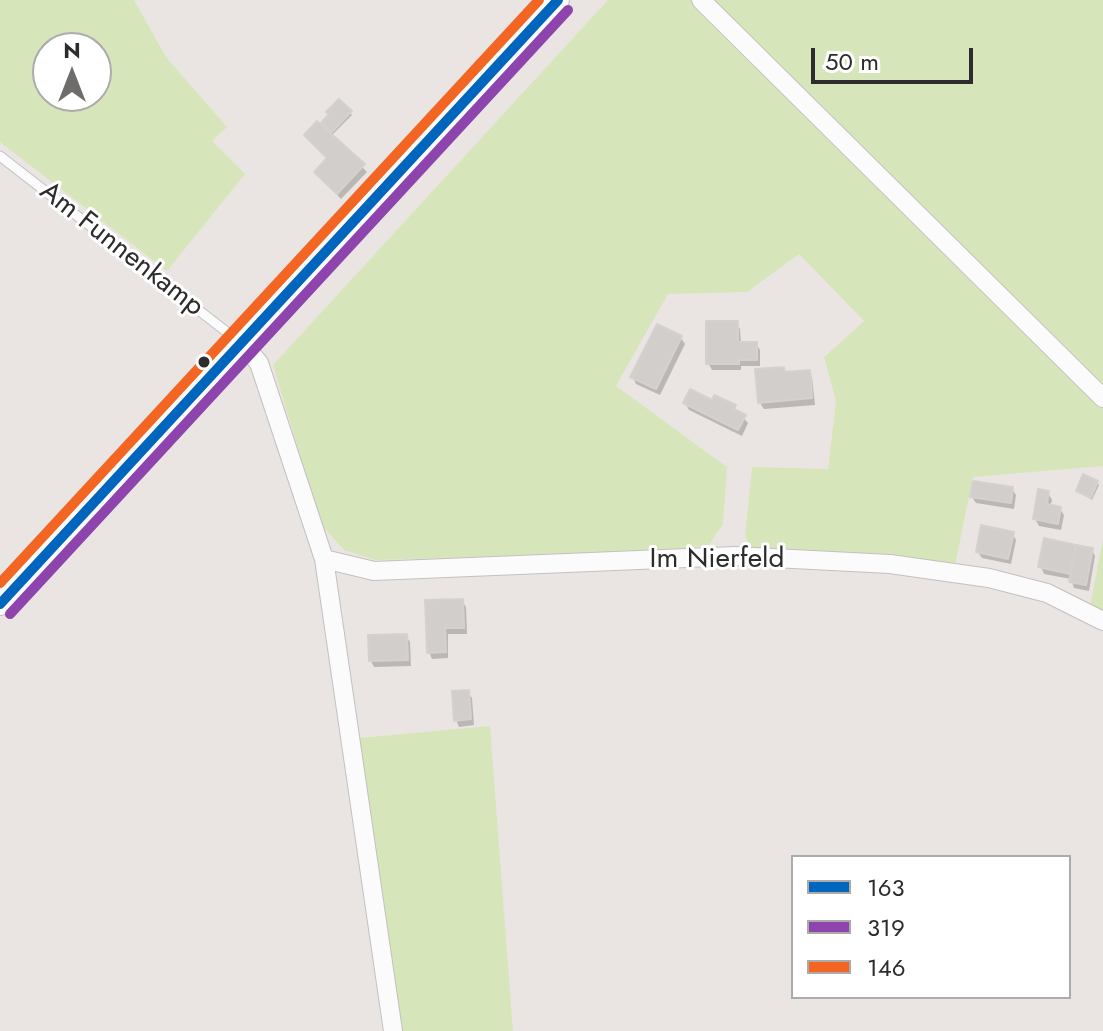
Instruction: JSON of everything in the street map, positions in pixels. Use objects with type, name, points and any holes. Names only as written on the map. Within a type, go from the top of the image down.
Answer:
[{"type":"street","points":[[0,604],[558,0]]},
{"type":"street","points":[[701,0],[1103,398]]},
{"type":"street","points":[[242,343],[259,363],[324,559],[393,1031]]},
{"type":"street","name":"Im Nierfeld","points":[[324,559],[374,571],[735,556],[890,564],[989,578],[1047,593],[1103,621]]},
{"type":"lane","name":"Am Funnenkamp","points":[[0,156],[242,343]]},
{"type":"green space","points":[[0,0],[134,0],[166,57],[227,127],[212,141],[245,174],[167,271],[0,142]]},
{"type":"green space","points":[[608,0],[1103,0],[1103,466],[973,477],[955,565],[754,551],[745,537],[752,467],[828,469],[836,401],[824,357],[864,321],[799,254],[747,292],[668,294],[616,386],[727,467],[723,524],[709,545],[665,551],[375,560],[344,550],[320,523],[273,365]]},
{"type":"green space","points":[[1103,539],[1103,614],[1090,607]]},
{"type":"green space","points":[[490,726],[513,1031],[401,1031],[359,738]]},
{"type":"building","points":[[339,99],[352,111],[331,133],[321,123],[329,114],[326,112]]},
{"type":"building","points":[[317,121],[365,164],[337,194],[314,172],[327,158],[304,135]]},
{"type":"building","points":[[706,321],[738,321],[738,342],[757,342],[757,360],[739,360],[739,364],[706,364]]},
{"type":"building","points":[[657,324],[682,336],[656,389],[630,377]]},
{"type":"building","points":[[784,367],[785,372],[810,370],[812,398],[758,403],[755,369]]},
{"type":"building","points":[[690,389],[712,400],[714,395],[736,405],[734,409],[746,415],[738,430],[683,403]]},
{"type":"building","points":[[1083,474],[1098,481],[1091,498],[1076,491]]},
{"type":"building","points":[[973,481],[1013,487],[1011,503],[970,497]]},
{"type":"building","points":[[1038,489],[1049,491],[1047,504],[1061,507],[1058,524],[1033,519]]},
{"type":"building","points":[[981,525],[1014,532],[1008,559],[976,552]]},
{"type":"building","points":[[1044,538],[1076,545],[1070,574],[1038,567]]},
{"type":"building","points":[[1076,545],[1093,548],[1086,585],[1069,582]]},
{"type":"building","points":[[463,599],[464,628],[445,628],[446,652],[427,653],[425,600]]},
{"type":"building","points":[[407,634],[408,660],[369,661],[368,635]]},
{"type":"building","points":[[469,690],[471,719],[454,721],[452,691]]},
{"type":"transit line","name":"146","points":[[0,583],[539,0]]},
{"type":"transit line","name":"163","points":[[0,604],[558,0]]},
{"type":"transit line","name":"319","points":[[10,614],[568,10]]}]
